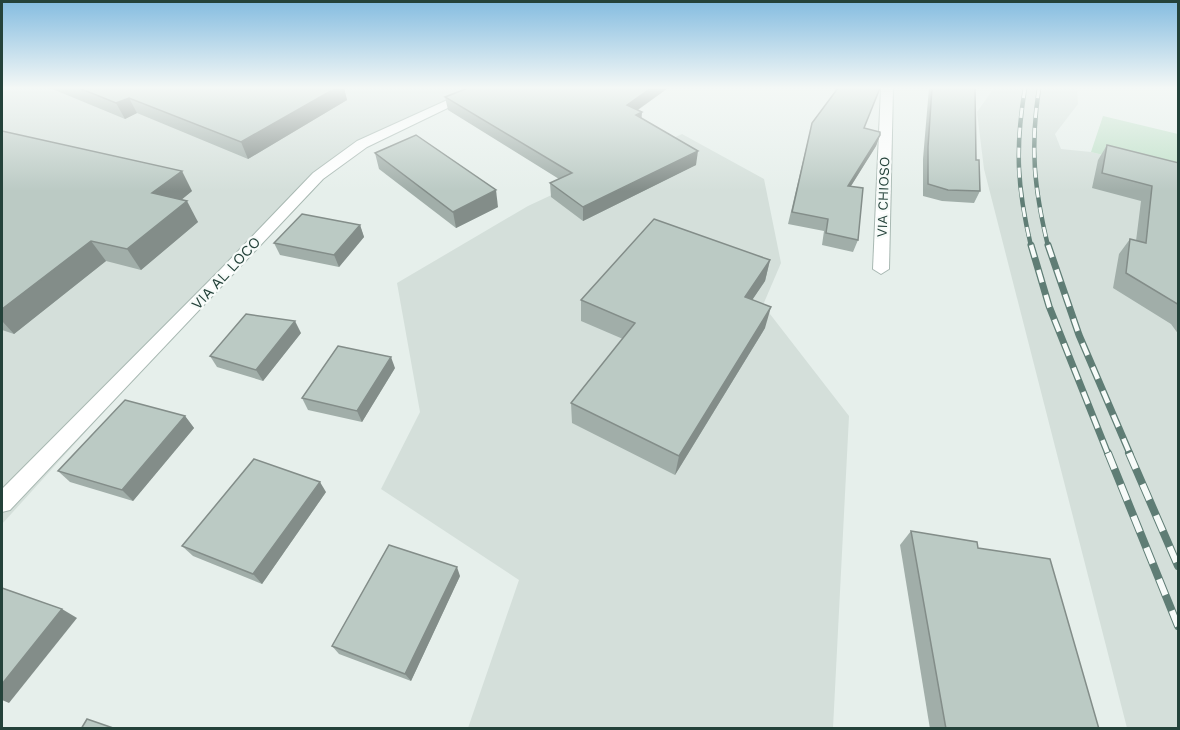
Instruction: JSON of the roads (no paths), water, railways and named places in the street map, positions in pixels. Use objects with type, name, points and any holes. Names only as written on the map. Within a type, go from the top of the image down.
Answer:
[{"type":"street","name":"VIA AL LOCO","points":[[2,503],[226,274],[318,176],[362,144],[410,122]]},
{"type":"street","name":"VIA CHIOSO","points":[[880,269],[886,122]]},
{"type":"railway","points":[[1021,122],[1020,186],[1031,246]]},
{"type":"railway","points":[[1035,122],[1035,167],[1039,205],[1048,246]]},
{"type":"railway","points":[[1031,245],[1049,306],[1108,454]]},
{"type":"railway","points":[[1048,245],[1079,335],[1130,454]]},
{"type":"railway","points":[[1108,453],[1178,626]]},
{"type":"railway","points":[[1129,453],[1178,566]]}]
